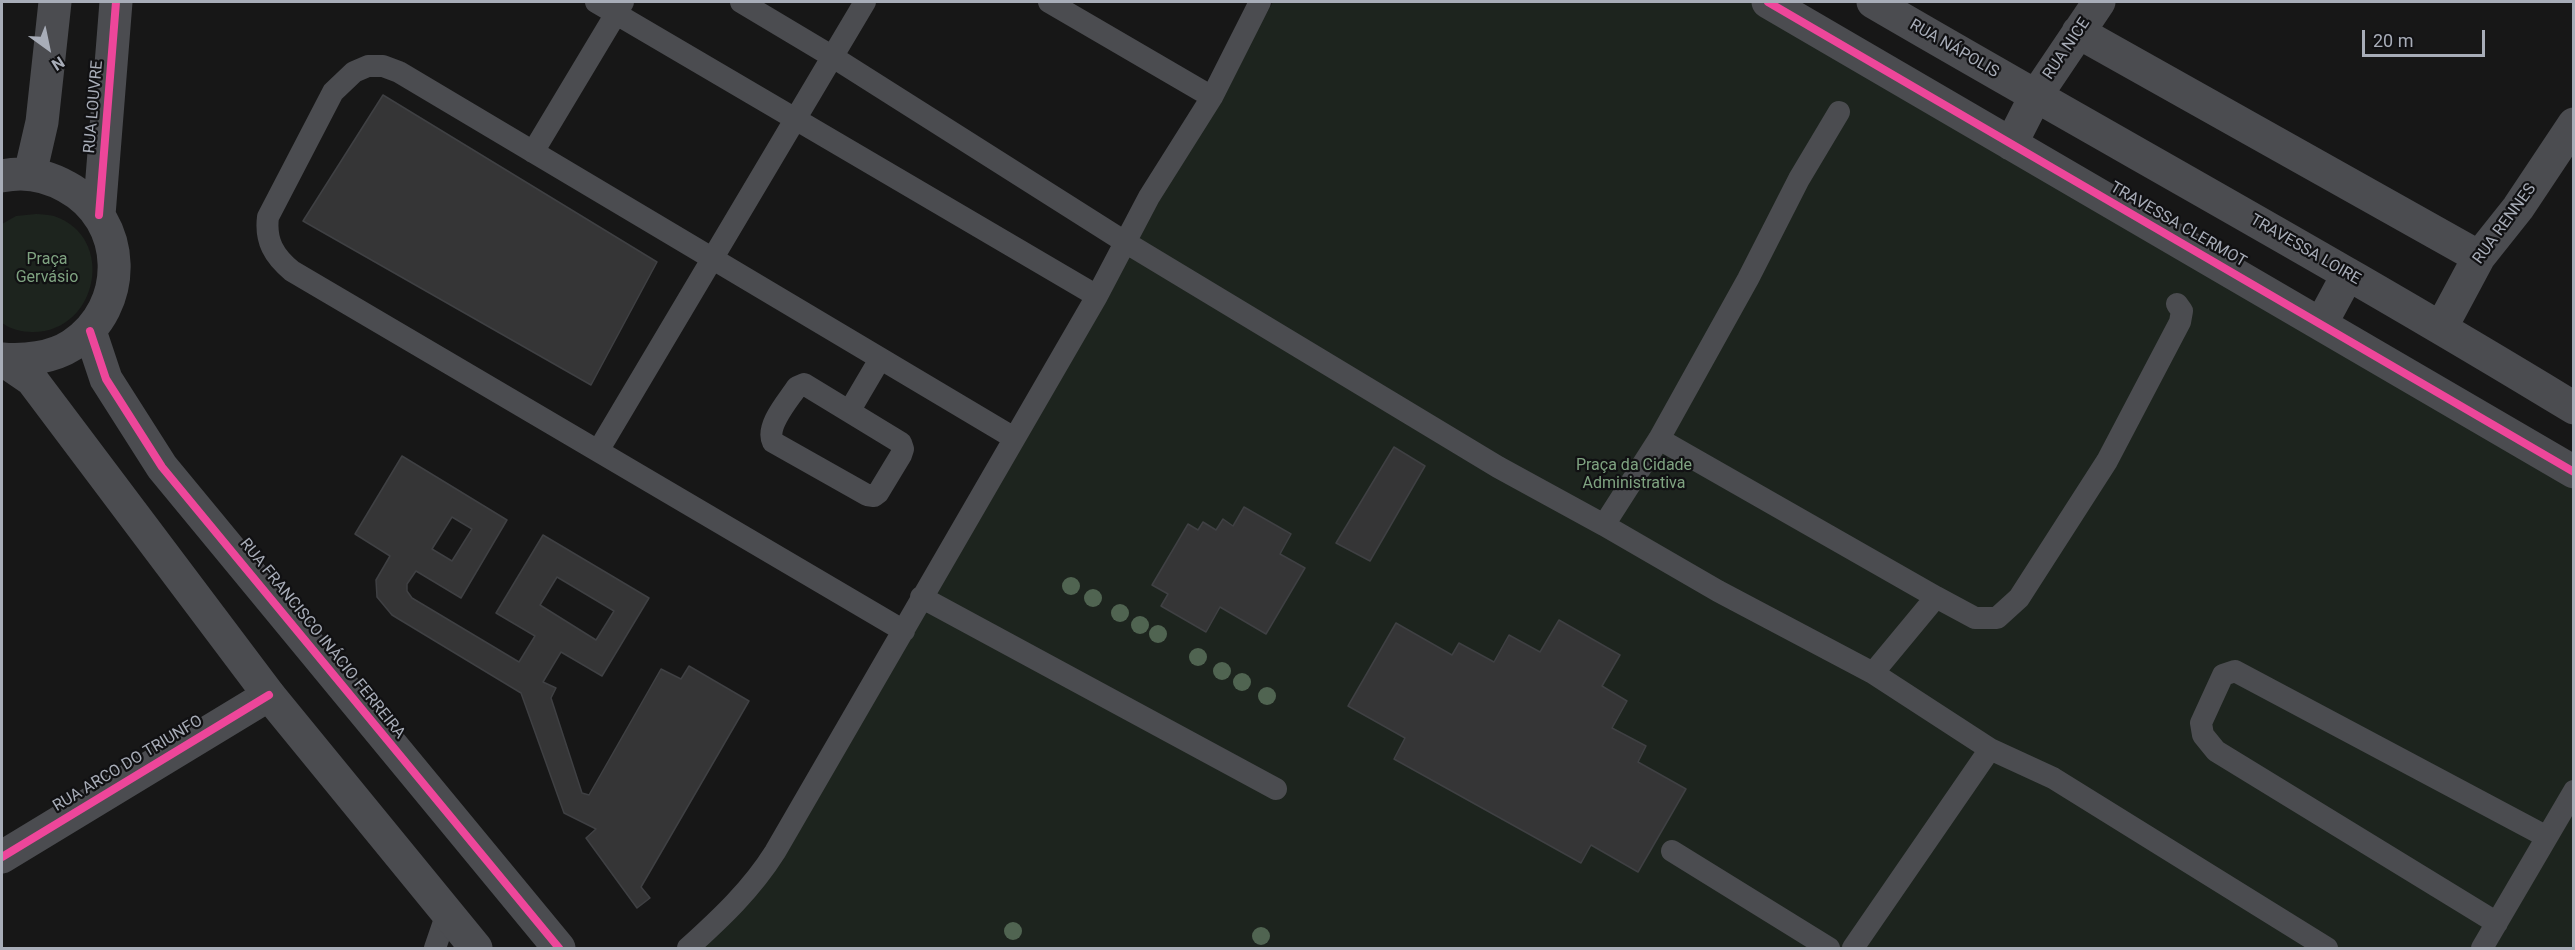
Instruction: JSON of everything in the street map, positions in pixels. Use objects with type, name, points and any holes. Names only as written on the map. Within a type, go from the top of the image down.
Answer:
[{"type":"street","points":[[2,360],[49,355],[71,346],[90,331],[108,303],[114,287],[116,262],[111,237],[99,215],[81,194],[56,181],[16,175],[42,122],[55,2]]},
{"type":"street","name":"RUA LOUVRE","points":[[99,215],[116,2]]},
{"type":"street","name":"TRAVESSA CLERMOT","points":[[1768,2],[2574,472]]},
{"type":"street","name":"RUA NÁPOLIS","points":[[1873,2],[2035,97]]},
{"type":"street","name":"RUA NICE","points":[[2011,144],[2035,97],[2099,2]]},
{"type":"street","points":[[2078,32],[2479,257]]},
{"type":"street","name":"TRAVESSA LOIRE","points":[[2035,97],[2348,274],[2574,408]]},
{"type":"street","name":"RUA RENNES","points":[[2441,328],[2479,257],[2518,208],[2574,124]]},
{"type":"street","points":[[2321,324],[2348,274]]},
{"type":"street","name":"RUA FRANCISCO INÁCIO FERREIRA","points":[[90,331],[106,379],[162,467],[559,948]]},
{"type":"street","points":[[2,360],[32,380],[269,695],[476,948]]},
{"type":"street","name":"RUA ARCO DO TRIUNFO","points":[[2,857],[269,695]]},
{"type":"lane","points":[[596,2],[619,7],[796,119],[1097,296]]},
{"type":"lane","points":[[741,2],[833,57],[1125,242],[1498,467],[1718,591],[1873,673],[1990,749],[2053,777],[2327,948]]},
{"type":"lane","points":[[598,451],[866,2]]},
{"type":"lane","points":[[1049,2],[1212,97]]},
{"type":"lane","points":[[688,948],[729,911],[760,877],[1097,296],[1149,197],[1212,97],[1260,2]]},
{"type":"lane","points":[[534,152],[619,7]]},
{"type":"lane","points":[[904,631],[292,271],[280,261],[268,240],[266,230],[268,217],[333,92],[354,72],[368,66],[383,66],[399,72],[1014,438]]},
{"type":"lane","points":[[1604,525],[1659,439],[1748,279],[1799,179],[1839,112]]},
{"type":"lane","points":[[1659,439],[1975,618],[1997,618],[2019,598],[2107,461],[2180,322],[2182,311],[2177,304]]},
{"type":"lane","points":[[850,410],[880,359]]},
{"type":"lane","points":[[804,384],[850,410],[901,443],[903,449],[878,493],[874,496],[867,495],[773,442],[770,437],[772,427],[797,387],[801,385],[804,384]]},
{"type":"lane","points":[[921,597],[1276,789]]},
{"type":"lane","points":[[1873,673],[1936,597]]},
{"type":"lane","points":[[2497,923],[2216,751],[2203,735],[2201,723],[2223,675],[2235,671],[2547,837]]},
{"type":"lane","points":[[1854,948],[1990,749]]},
{"type":"lane","points":[[2482,948],[2574,791]]},
{"type":"lane","points":[[1672,851],[1829,948]]},
{"type":"lane","points":[[435,948],[447,913]]},
{"type":"green space","name":"Praça da Cidade Administrativa","points":[[1273,2],[1767,2],[2573,469],[2573,948],[695,948],[827,765]]},
{"type":"green space","name":"Praça Gervásio","points":[[36,214],[54,216],[74,227],[86,243],[92,262],[91,282],[85,301],[72,317],[54,328],[28,332],[2,323],[2,224],[16,216]]},
{"type":"building","points":[[383,95],[657,262],[591,385],[303,221]]},
{"type":"building","points":[[1394,447],[1425,466],[1370,561],[1336,543]]},
{"type":"building","points":[[402,456],[507,520],[461,598],[416,571],[407,584],[407,591],[412,598],[519,662],[535,636],[496,613],[543,535],[649,598],[602,676],[561,652],[543,682],[556,688],[551,698],[582,793],[589,795],[661,669],[681,679],[689,666],[749,701],[641,887],[650,898],[637,908],[586,838],[596,829],[564,813],[521,693],[392,615],[377,597],[376,580],[390,556],[355,534]],"holes":[[[452,517],[472,529],[452,561],[432,549]],[[557,577],[614,611],[596,640],[540,605]]]},
{"type":"building","points":[[1244,507],[1291,534],[1280,554],[1305,568],[1266,634],[1220,607],[1206,632],[1161,606],[1168,594],[1152,585],[1188,524],[1198,530],[1203,522],[1216,530],[1223,519],[1233,526]]},
{"type":"building","points":[[1559,620],[1620,655],[1602,686],[1627,701],[1612,728],[1646,746],[1638,762],[1686,789],[1638,872],[1591,845],[1581,863],[1394,759],[1405,738],[1348,706],[1396,623],[1452,655],[1459,643],[1494,662],[1509,635],[1540,652]]},
{"type":"cycle path","points":[[99,215],[116,2]]},
{"type":"cycle path","points":[[1768,2],[2574,472]]},
{"type":"cycle path","points":[[90,331],[106,379],[162,467],[559,948]]},
{"type":"cycle path","points":[[2,857],[269,695]]}]
